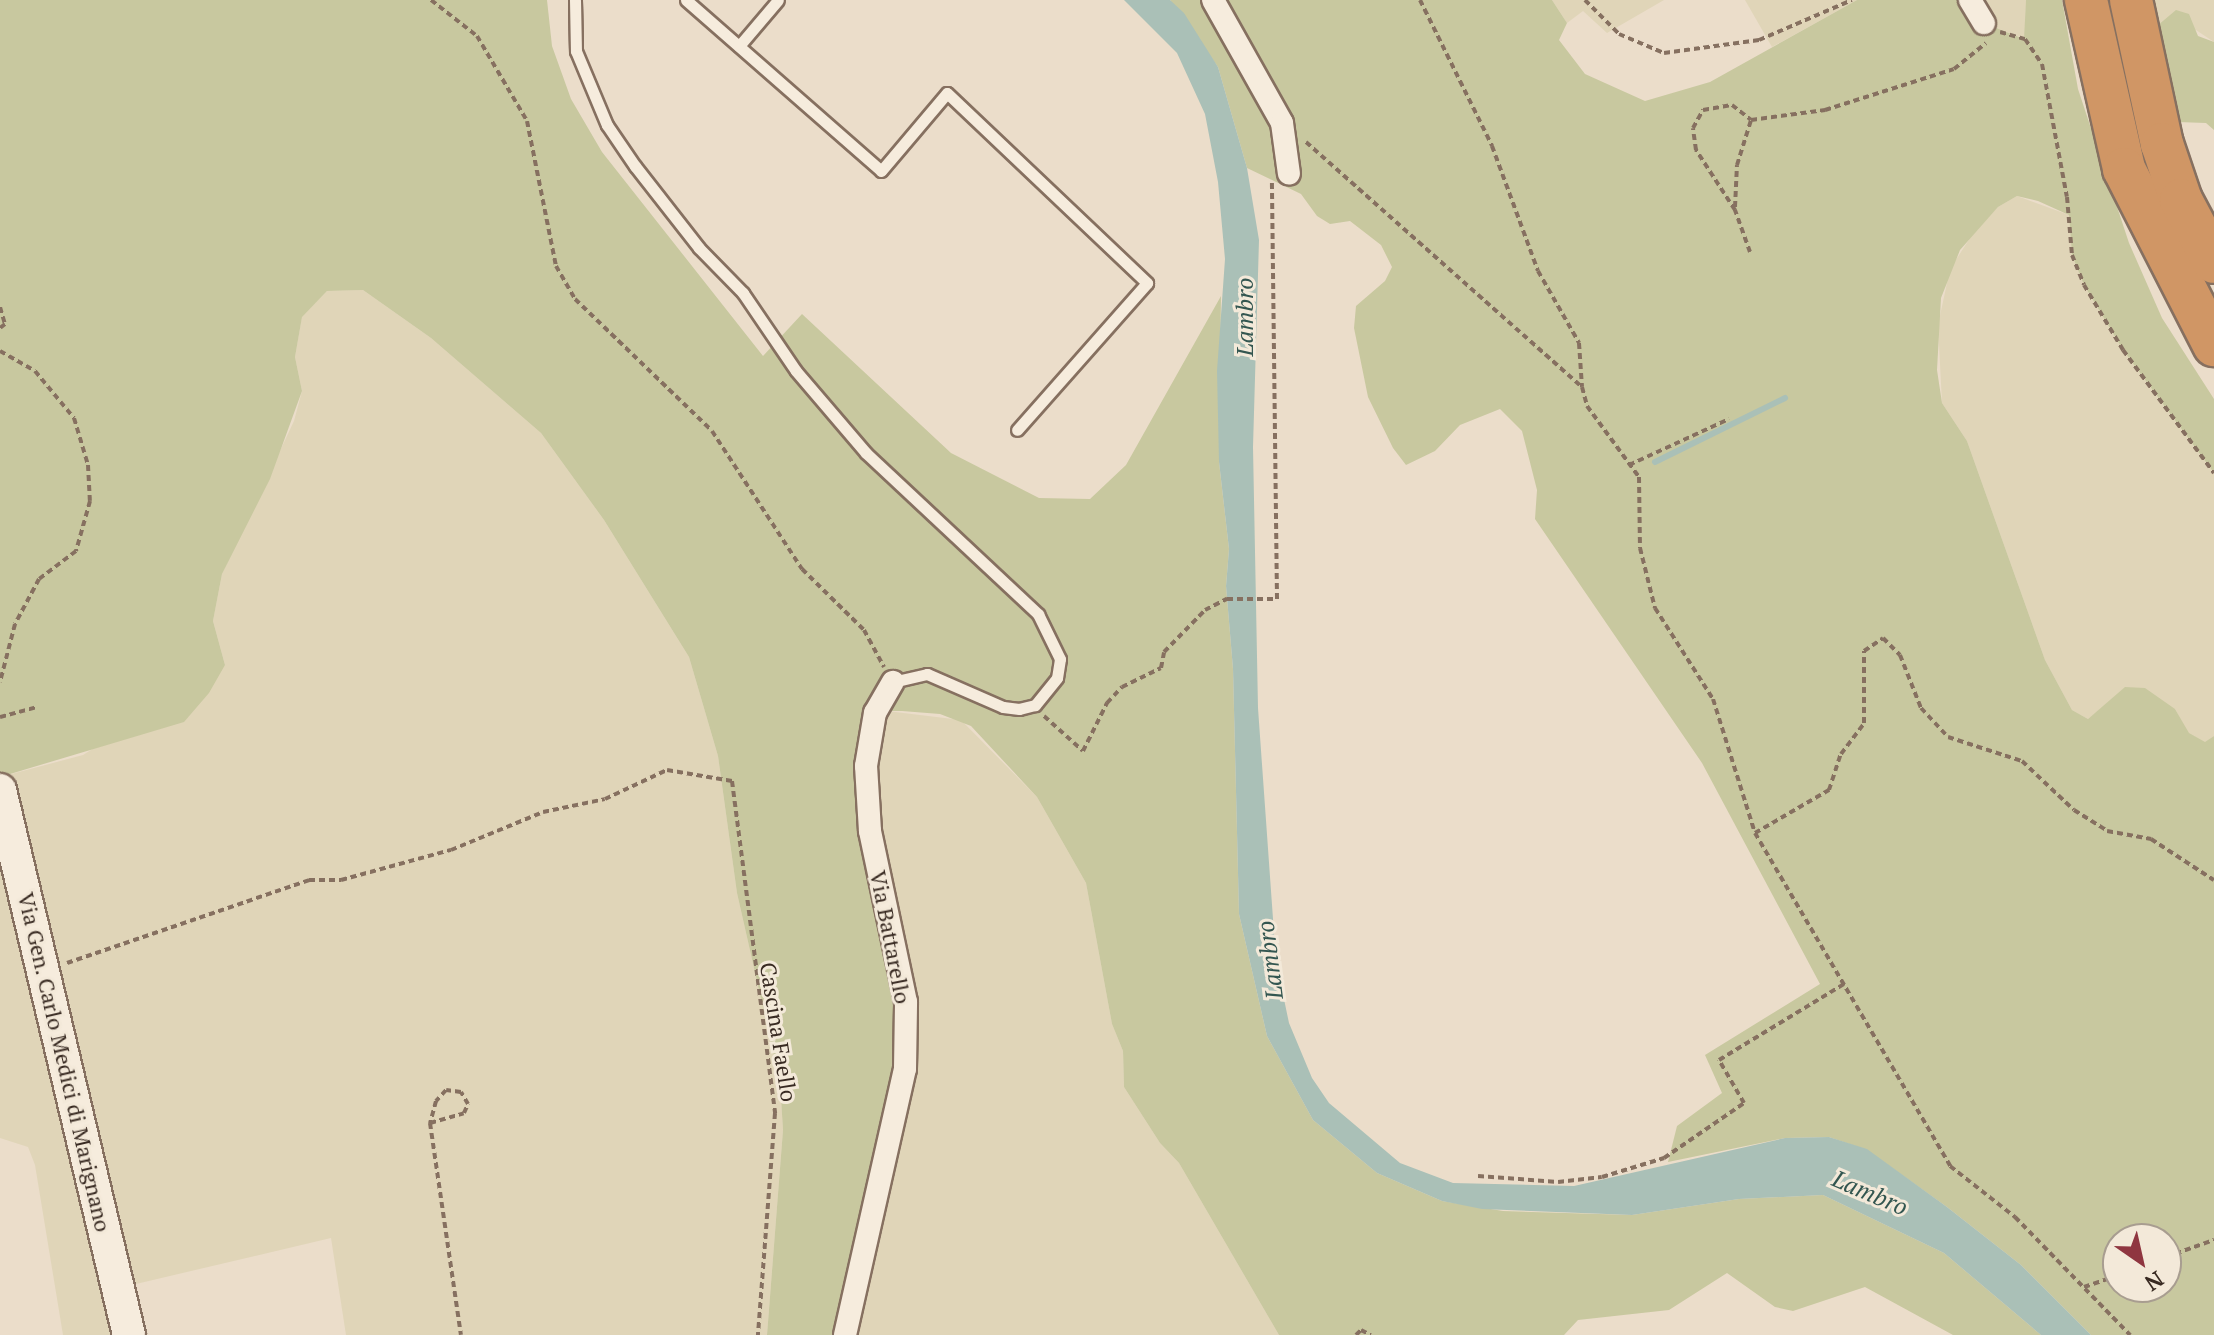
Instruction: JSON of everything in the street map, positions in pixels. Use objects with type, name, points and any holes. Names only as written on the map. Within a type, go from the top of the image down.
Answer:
[{"type":"highway","points":[[2086,0],[2124,169],[2214,345]]},
{"type":"highway","points":[[2131,0],[2162,144],[2181,200],[2214,262]]},
{"type":"street","points":[[1213,0],[1283,131],[1289,174]]},
{"type":"street","points":[[1970,0],[1992,27]]},
{"type":"street","name":"Via Battarello","points":[[845,1335],[905,1069],[906,1002],[870,831],[866,766],[875,713],[891,679]]},
{"type":"street","name":"Via Gen. Carlo Medici di Marignano","points":[[0,790],[129,1335]]},
{"type":"lane","points":[[575,0],[576,51],[607,125],[635,166],[699,248],[743,293],[796,371],[866,453],[1038,614],[1060,659],[1057,678],[1035,705],[1003,707],[927,674],[891,679]]},
{"type":"lane","points":[[686,0],[881,171],[947,93],[1147,283],[1017,430]]},
{"type":"lane","points":[[739,46],[778,0]]},
{"type":"path","points":[[431,0],[477,36],[527,121],[556,266],[575,299],[712,431],[789,552],[864,630],[891,679]]},
{"type":"path","points":[[1420,0],[1492,146],[1538,271],[1579,343],[1582,387],[1587,406],[1639,477],[1640,548],[1655,608],[1713,699],[1755,833],[1950,1166],[2015,1217],[2130,1335]]},
{"type":"path","points":[[1585,0],[1619,34],[1664,53],[1759,40],[1852,0]]},
{"type":"path","points":[[1750,252],[1735,210],[1696,150],[1693,128],[1703,110],[1732,105],[1751,120],[1825,110],[1954,69],[1992,27]]},
{"type":"path","points":[[2025,39],[2042,64],[2067,197],[2072,255],[2084,285],[2123,350],[2214,473]]},
{"type":"path","points":[[1735,210],[1737,165],[1751,120]]},
{"type":"path","points":[[1035,705],[1083,751],[1107,703],[1122,687],[1161,668],[1176,637],[1205,610],[1227,599],[1277,599],[1270,198],[1283,131],[1352,178],[1440,267],[1582,387]]},
{"type":"path","points":[[0,307],[5,324],[0,328]]},
{"type":"path","points":[[0,351],[35,371],[74,418],[88,465],[90,501],[76,551],[39,579],[15,624],[0,682]]},
{"type":"path","points":[[1629,465],[1729,419]]},
{"type":"path","points":[[1755,833],[1829,790],[1841,754],[1864,723],[1864,651],[1883,638],[1900,655],[1921,708],[1948,737],[2022,761],[2107,831],[2151,839],[2214,880]]},
{"type":"path","points":[[0,717],[37,707]]},
{"type":"path","name":"Cascina Faello","points":[[44,970],[309,880],[341,880],[451,850],[543,812],[605,799],[667,770],[732,781],[775,1113],[758,1335]]},
{"type":"path","points":[[1478,1176],[1558,1182],[1602,1177],[1664,1158],[1744,1103],[1719,1060],[1844,984]]},
{"type":"path","points":[[430,1123],[464,1113],[468,1104],[461,1092],[446,1090],[436,1101],[430,1123],[461,1335]]},
{"type":"path","points":[[2182,1251],[2214,1240]]},
{"type":"path","points":[[2084,1287],[2102,1281]]},
{"type":"path","points":[[1356,1335],[1361,1330],[1371,1335]]},
{"type":"shaded area","points":[[1552,0],[1664,0],[1607,33],[1583,11],[1567,23]]},
{"type":"shaded area","points":[[1745,0],[1857,0],[1772,47]]},
{"type":"shaded area","points":[[1970,0],[2026,0],[2025,39],[1984,23]]},
{"type":"shaded area","points":[[2140,0],[2214,0],[2214,42],[2196,30],[2157,26]]},
{"type":"shaded area","points":[[2017,196],[2069,215],[2072,254],[2084,285],[2123,350],[2214,473],[2214,736],[2205,743],[2188,733],[2175,709],[2104,706],[2088,719],[2072,710],[2045,660],[1967,441],[1942,403],[1938,325],[1950,269],[1972,235],[1998,207]]},
{"type":"shaded area","points":[[363,290],[431,338],[541,433],[604,520],[689,657],[718,756],[737,893],[780,1083],[783,1130],[767,1335],[346,1335],[331,1238],[119,1288],[129,1335],[63,1335],[35,1165],[28,1147],[0,1138],[0,777],[83,755],[225,665],[213,621],[222,574],[294,421],[302,391],[295,357],[302,316],[327,291]]},
{"type":"shaded area","points":[[887,711],[961,720],[1037,797],[1086,883],[1112,1024],[1123,1051],[1124,1087],[1160,1143],[1179,1163],[1279,1335],[845,1335],[866,766]]},
{"type":"green space","points":[[0,0],[547,0],[552,46],[571,99],[602,152],[763,356],[802,314],[951,453],[1039,498],[1090,499],[1126,465],[1221,296],[1219,462],[1229,549],[1226,586],[1233,669],[1239,914],[1267,1036],[1313,1120],[1377,1173],[1442,1201],[1503,1211],[1632,1215],[1739,1199],[1823,1195],[1944,1253],[2041,1335],[1953,1335],[1865,1287],[1793,1311],[1775,1307],[1727,1273],[1669,1310],[1578,1320],[1564,1335],[1279,1335],[1179,1163],[1160,1143],[1124,1087],[1123,1051],[1112,1024],[1086,883],[1037,797],[971,726],[940,714],[887,711],[870,737],[905,1069],[845,1335],[767,1335],[783,1130],[780,1083],[737,893],[718,756],[689,657],[604,520],[541,433],[431,338],[363,290],[327,291],[302,317],[295,357],[302,391],[270,479],[222,574],[213,621],[225,665],[209,693],[184,722],[0,777]]},
{"type":"green space","points":[[1170,0],[1552,0],[1567,23],[1559,40],[1585,74],[1645,101],[1710,82],[1857,0],[1970,0],[1984,23],[2024,39],[2026,0],[2062,0],[2078,89],[2129,243],[2162,318],[2214,399],[2214,473],[2123,350],[2084,285],[2072,255],[2069,215],[2038,201],[2017,196],[1998,207],[1960,250],[1941,298],[1937,370],[1942,403],[1967,441],[2045,660],[2072,710],[2088,719],[2125,687],[2145,688],[2175,709],[2189,733],[2205,742],[2214,736],[2214,1335],[2091,1335],[2021,1265],[1947,1207],[1867,1150],[1829,1137],[1785,1138],[1668,1162],[1677,1126],[1722,1093],[1705,1055],[1820,984],[1702,763],[1535,519],[1537,490],[1522,431],[1500,409],[1460,425],[1435,451],[1406,465],[1393,448],[1368,397],[1354,328],[1356,306],[1385,281],[1392,267],[1381,245],[1350,221],[1330,224],[1317,216],[1301,194],[1247,168],[1218,67]]},
{"type":"green space","points":[[2176,10],[2189,14],[2198,36],[2214,42],[2214,130],[2206,123],[2178,122],[2157,26]]},
{"type":"water","name":"Lambro","points":[[1124,0],[1170,0],[1184,13],[1218,67],[1247,168],[1259,240],[1253,447],[1258,708],[1276,961],[1289,1023],[1312,1078],[1329,1103],[1400,1163],[1453,1183],[1574,1186],[1785,1138],[1829,1137],[1867,1149],[1947,1207],[2021,1265],[2091,1335],[2041,1335],[1944,1253],[1823,1195],[1739,1199],[1632,1215],[1482,1209],[1442,1201],[1377,1173],[1313,1120],[1267,1036],[1239,914],[1233,669],[1226,586],[1229,549],[1219,462],[1217,371],[1225,259],[1218,182],[1205,114],[1177,53]]},
{"type":"waterway","points":[[1655,462],[1785,398]]}]
